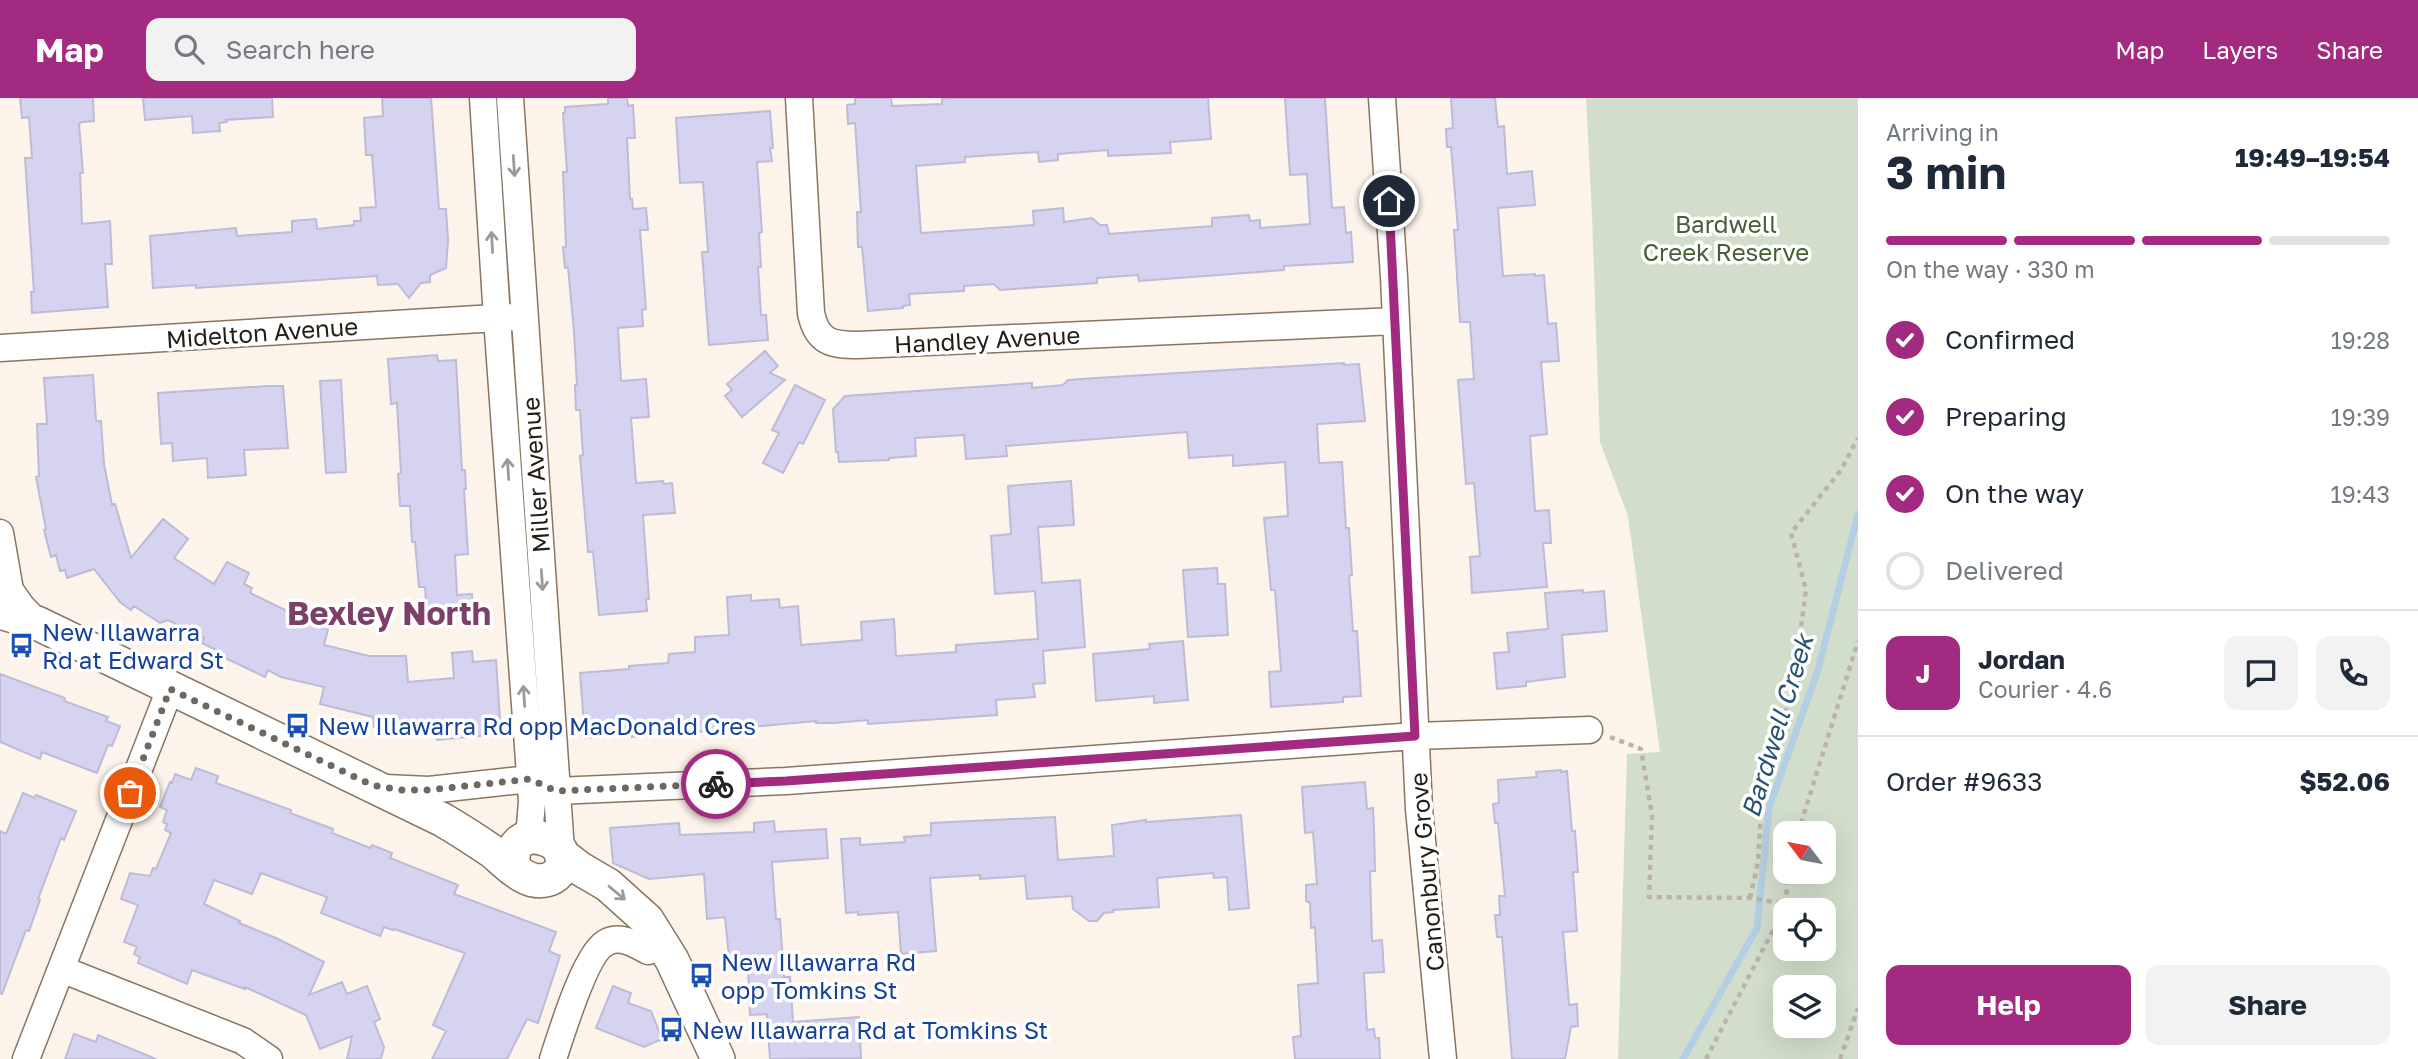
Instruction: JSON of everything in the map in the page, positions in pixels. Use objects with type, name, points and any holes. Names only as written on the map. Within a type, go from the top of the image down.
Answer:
[{"type":"main road","points":[[0,594],[37,623]]},
{"type":"main road","points":[[0,612],[37,623],[456,828],[528,856],[584,895],[648,951],[668,983],[703,1059]]},
{"type":"main road","points":[[528,856],[548,839],[579,868],[608,885],[647,920],[673,960],[718,1059]]},
{"type":"street","name":"Miller Avenue","points":[[483,98],[496,318],[532,811],[528,856]]},
{"type":"street","name":"Miller Avenue","points":[[510,98],[561,853]]},
{"type":"street","name":"Handley Avenue","points":[[799,98],[811,313],[815,330],[828,341],[858,345],[1396,321]]},
{"type":"street","name":"Canonbury Grove","points":[[1382,98],[1396,321],[1419,808],[1443,1059]]},
{"type":"street","name":"Midelton Avenue","points":[[0,348],[524,316]]},
{"type":"street","points":[[0,533],[10,590],[37,623]]},
{"type":"street","points":[[26,1059],[170,689]]},
{"type":"street","points":[[372,785],[400,790],[421,790],[530,779],[556,791],[800,780],[1415,736],[1589,730]]},
{"type":"street","points":[[552,1059],[586,969],[599,947],[608,941],[625,941],[648,951]]},
{"type":"street","points":[[61,969],[243,1041],[268,1059]]},
{"type":"path","points":[[1750,898],[1758,862],[1763,778],[1779,724],[1798,688],[1798,650],[1806,590],[1791,533],[1841,470],[1858,438]]},
{"type":"path","points":[[1802,821],[1858,641]]},
{"type":"path","points":[[1589,730],[1641,749],[1652,815],[1649,897],[1750,898],[1773,902]]},
{"type":"path","points":[[1706,1059],[1773,931]]},
{"type":"path","points":[[1840,1059],[1858,1008]]},
{"type":"green space","name":"Bardwell Creek Reserve","points":[[1586,98],[1858,98],[1858,1059],[1618,1059],[1627,754],[1660,752],[1628,516],[1600,442]]},
{"type":"building","points":[[20,98],[93,98],[94,121],[79,124],[83,173],[80,173],[82,224],[110,221],[112,264],[105,264],[108,307],[32,313],[31,292],[34,292],[25,158],[32,158],[29,117],[22,118]]},
{"type":"building","points":[[143,98],[272,98],[273,117],[226,120],[227,122],[219,123],[220,131],[193,133],[192,116],[145,120]]},
{"type":"building","points":[[382,98],[431,98],[439,209],[446,209],[448,240],[446,268],[430,275],[430,282],[421,283],[409,298],[398,284],[378,285],[377,276],[196,288],[196,285],[153,288],[150,236],[236,228],[237,236],[292,232],[292,221],[316,219],[317,229],[354,225],[354,221],[361,221],[360,208],[376,207],[372,155],[366,155],[364,118],[383,116]]},
{"type":"building","points":[[608,98],[627,98],[628,106],[633,105],[635,138],[627,138],[630,199],[633,209],[646,208],[648,230],[640,230],[646,309],[642,310],[643,326],[618,328],[621,381],[646,379],[649,417],[631,418],[636,483],[672,483],[675,513],[643,515],[649,599],[646,599],[647,611],[599,615],[593,552],[588,552],[580,456],[583,455],[580,410],[576,410],[574,332],[568,267],[565,268],[563,247],[566,247],[563,172],[567,172],[563,113],[565,107],[608,104]]},
{"type":"building","points":[[855,98],[891,98],[892,106],[942,104],[942,99],[952,98],[1208,98],[1211,139],[1170,142],[1171,153],[1108,156],[1108,150],[1058,154],[1058,160],[1039,162],[1038,152],[965,157],[965,162],[916,166],[921,233],[1034,225],[1033,211],[1063,208],[1064,222],[1092,218],[1100,225],[1107,225],[1109,234],[1212,226],[1212,218],[1249,215],[1250,221],[1260,220],[1260,228],[1310,224],[1307,174],[1290,175],[1285,98],[1325,98],[1332,208],[1344,207],[1346,233],[1351,232],[1353,262],[1284,266],[1284,270],[1139,281],[1138,275],[1097,278],[1097,283],[1000,290],[994,284],[964,286],[964,291],[909,294],[910,305],[903,308],[868,311],[862,247],[858,247],[857,212],[861,212],[855,123],[848,124],[847,105],[855,104]]},
{"type":"building","points":[[1451,98],[1495,98],[1498,127],[1504,126],[1507,174],[1532,171],[1535,205],[1498,208],[1503,276],[1544,275],[1548,324],[1556,323],[1559,361],[1541,362],[1547,434],[1530,436],[1535,511],[1549,510],[1551,543],[1543,543],[1547,587],[1472,593],[1470,557],[1480,556],[1474,483],[1466,484],[1458,380],[1474,379],[1470,322],[1460,322],[1454,230],[1458,230],[1451,147],[1447,147],[1446,129],[1453,128]]},
{"type":"building","points":[[770,111],[772,161],[757,162],[762,232],[759,233],[761,267],[758,267],[761,315],[766,315],[768,340],[709,345],[702,252],[708,252],[703,182],[680,183],[676,118]]},
{"type":"building","points":[[765,351],[778,366],[770,373],[785,380],[742,417],[725,396],[732,390],[727,384]]},
{"type":"building","points":[[437,355],[438,361],[456,360],[462,470],[465,470],[468,554],[455,555],[457,595],[472,594],[473,612],[427,615],[425,587],[419,587],[410,506],[400,506],[397,403],[391,404],[388,359]]},
{"type":"building","points":[[1359,364],[1365,421],[1317,424],[1319,463],[1342,462],[1346,528],[1349,528],[1352,575],[1349,576],[1353,631],[1357,631],[1361,696],[1343,697],[1343,702],[1271,707],[1269,672],[1281,671],[1275,590],[1271,590],[1264,518],[1288,516],[1285,462],[1233,466],[1233,455],[1189,458],[1187,432],[1006,446],[1007,456],[966,459],[964,435],[915,438],[916,456],[889,460],[839,462],[836,452],[833,409],[845,396],[1032,383],[1032,388],[1063,385],[1068,380]]},
{"type":"building","points":[[93,375],[96,421],[101,421],[104,464],[112,505],[115,504],[131,558],[163,519],[188,539],[174,558],[214,584],[227,562],[249,573],[244,584],[252,588],[250,593],[328,629],[324,645],[369,656],[406,656],[408,682],[454,678],[452,653],[472,651],[473,662],[496,660],[501,734],[437,740],[436,733],[391,734],[390,726],[374,727],[373,717],[320,704],[324,687],[281,677],[268,670],[265,677],[225,658],[226,655],[202,643],[204,638],[168,620],[160,623],[134,606],[131,610],[120,602],[94,569],[67,578],[65,570],[60,571],[56,555],[51,557],[44,530],[46,529],[36,477],[39,476],[37,424],[47,424],[44,378]]},
{"type":"building","points":[[341,380],[346,472],[326,473],[320,381]]},
{"type":"building","points":[[795,385],[825,400],[803,444],[799,442],[783,473],[763,463],[779,433],[772,430]]},
{"type":"building","points":[[283,386],[288,448],[244,450],[246,475],[208,478],[207,458],[173,461],[172,443],[161,444],[158,393]]},
{"type":"building","points":[[1071,481],[1074,525],[1038,527],[1042,583],[1080,580],[1085,647],[1043,651],[1045,683],[1033,684],[1035,697],[996,700],[997,715],[868,724],[868,720],[834,723],[816,721],[651,736],[632,737],[632,734],[585,738],[580,673],[668,663],[669,654],[695,652],[695,637],[729,635],[727,597],[751,595],[751,601],[779,599],[780,608],[798,606],[801,645],[862,640],[861,622],[894,619],[896,656],[956,652],[956,645],[1038,639],[1035,591],[995,594],[991,536],[1011,534],[1008,486]]},
{"type":"building","points":[[1217,568],[1218,584],[1225,584],[1228,635],[1188,637],[1183,570]]},
{"type":"building","points":[[1583,590],[1583,593],[1604,591],[1607,631],[1562,635],[1565,677],[1497,689],[1494,653],[1509,652],[1507,633],[1548,629],[1545,593]]},
{"type":"building","points":[[1183,641],[1188,700],[1154,703],[1154,696],[1096,701],[1093,654],[1150,649],[1149,644]]},
{"type":"building","points":[[0,674],[65,698],[64,701],[108,717],[106,721],[120,726],[112,746],[108,745],[97,773],[42,752],[40,759],[0,742]]},
{"type":"building","points":[[196,768],[218,776],[216,783],[291,810],[290,813],[333,829],[332,833],[370,848],[372,845],[392,853],[390,858],[458,885],[454,894],[556,932],[549,951],[560,956],[538,1023],[527,1019],[507,1059],[432,1059],[446,1031],[433,1025],[465,953],[384,927],[380,936],[321,913],[327,897],[261,873],[252,894],[214,880],[204,904],[324,962],[309,995],[342,982],[347,994],[367,986],[380,1019],[374,1022],[384,1047],[381,1059],[347,1059],[352,1036],[320,1049],[306,1015],[245,987],[192,970],[187,984],[138,963],[140,957],[134,954],[137,947],[124,942],[138,905],[121,899],[130,873],[150,876],[153,868],[156,869],[171,833],[165,830],[167,824],[163,822],[167,810],[160,807],[170,782],[172,783],[175,774],[191,780]]},
{"type":"building","points":[[1567,771],[1578,872],[1573,872],[1577,931],[1563,932],[1569,1005],[1577,1004],[1578,1026],[1571,1027],[1565,1059],[1512,1059],[1502,937],[1497,937],[1495,915],[1500,915],[1499,896],[1505,896],[1498,823],[1495,823],[1493,804],[1499,803],[1498,780],[1537,777],[1536,772]]},
{"type":"building","points":[[1365,782],[1367,809],[1373,808],[1374,828],[1375,871],[1370,871],[1372,941],[1382,940],[1384,972],[1364,973],[1367,1030],[1374,1029],[1375,1038],[1379,1038],[1380,1059],[1295,1059],[1293,1037],[1301,1036],[1298,985],[1318,983],[1315,927],[1311,928],[1310,903],[1306,901],[1306,885],[1317,884],[1313,832],[1305,833],[1302,787]]},
{"type":"building","points":[[23,793],[34,798],[36,795],[76,811],[64,840],[61,838],[29,931],[26,930],[2,994],[0,831],[6,834]]},
{"type":"building","points":[[1241,815],[1249,908],[1229,910],[1227,877],[1214,878],[1213,873],[1157,878],[1159,907],[1113,910],[1104,913],[1097,921],[1089,921],[1073,909],[1072,896],[1027,899],[1025,876],[930,878],[936,951],[901,954],[898,912],[858,915],[858,912],[846,913],[841,839],[860,838],[860,845],[905,842],[904,837],[931,835],[931,823],[1055,817],[1058,860],[1114,856],[1112,825],[1146,820]]},
{"type":"building","points":[[774,821],[775,832],[826,829],[828,858],[772,862],[776,919],[780,919],[784,977],[790,977],[793,1022],[859,1017],[861,1058],[770,1059],[767,1014],[750,1015],[748,967],[730,968],[725,917],[707,919],[704,874],[649,879],[613,863],[610,828],[679,823],[680,835],[754,832],[754,823]]},
{"type":"building","points":[[613,986],[631,993],[628,1003],[651,1011],[662,1039],[644,1047],[596,1028]]},
{"type":"building","points":[[74,1034],[96,1042],[98,1035],[156,1059],[65,1059]]},
{"type":"waterway","name":"Bardwell Creek","points":[[1683,1059],[1757,928],[1769,808],[1818,670],[1858,514]]},
{"type":"way so far","points":[[130,793],[170,689],[372,785],[387,788],[414,791],[530,779],[556,791],[716,784]]},
{"type":"place","name":"New Illawarra Rd at Edward St","points":[[22,645]]},
{"type":"place","name":"New Illawarra Rd opp MacDonald Cres","points":[[298,725]]},
{"type":"place","name":"New Illawarra Rd opp Tomkins St","points":[[701,975]]},
{"type":"place","name":"New Illawarra Rd at Tomkins St","points":[[672,1029]]},
{"type":"district","name":"Bexley North","points":[[389,613]]},
{"type":"route","points":[[716,784],[1415,736],[1389,201]]}]
